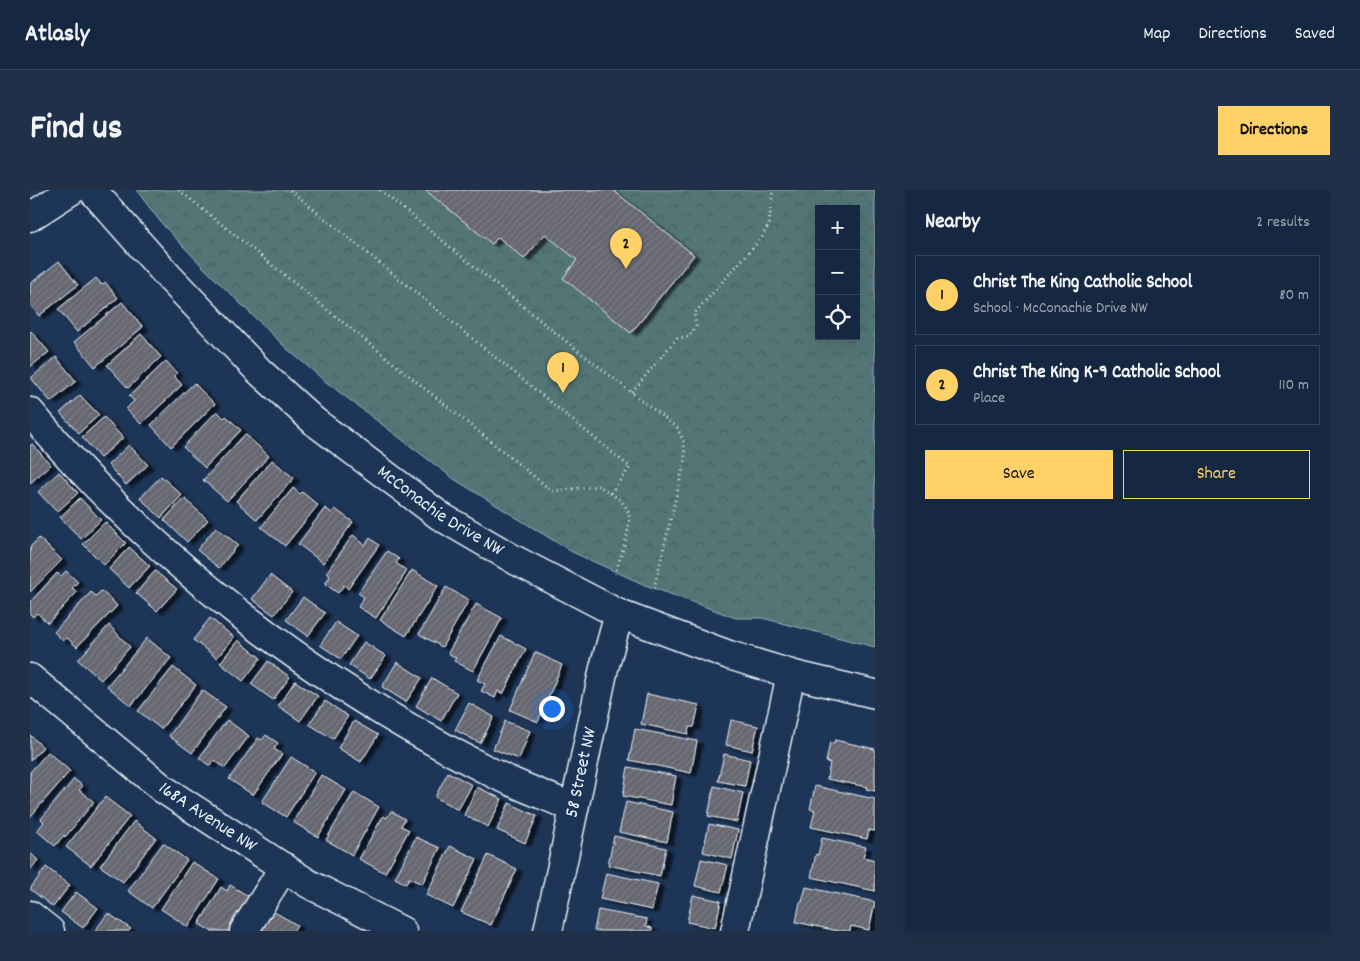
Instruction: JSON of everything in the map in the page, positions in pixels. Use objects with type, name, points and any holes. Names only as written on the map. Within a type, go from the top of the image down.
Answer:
[{"type":"street","points":[[30,217],[72,190]]},
{"type":"street","name":"McConachie Drive NW","points":[[92,190],[168,277],[259,371],[315,422],[440,516],[515,560],[619,614],[729,655],[791,674],[875,694]]},
{"type":"street","points":[[30,412],[118,508],[175,562],[247,621],[332,680],[422,735],[490,772],[574,808]]},
{"type":"street","name":"58 Street NW","points":[[548,931],[604,668],[619,614]]},
{"type":"street","points":[[735,931],[791,674]]},
{"type":"street","name":"168A Avenue NW","points":[[30,678],[162,789],[309,884],[402,931]]},
{"type":"street","points":[[244,931],[284,867]]},
{"type":"street","points":[[30,915],[50,931]]},
{"type":"path","points":[[179,190],[552,491],[599,486],[610,494],[627,509],[630,520],[615,574]]},
{"type":"path","points":[[290,190],[630,467],[610,494]]},
{"type":"path","points":[[380,190],[677,428],[684,442],[685,460],[653,592]]},
{"type":"path","points":[[632,392],[677,338],[689,337],[696,326],[694,314],[762,237],[769,224],[773,190]]},
{"type":"green space","points":[[136,190],[875,190],[875,647],[762,618],[736,618],[645,585],[572,552],[454,479],[326,382],[286,348],[163,225]]},
{"type":"building","points":[[425,190],[613,190],[694,255],[631,333],[563,278],[577,260],[545,234],[524,259],[498,237],[492,244]]},
{"type":"building","points":[[59,261],[78,285],[39,316],[30,305],[30,284]]},
{"type":"building","points":[[96,278],[102,285],[105,282],[118,298],[77,332],[58,309]]},
{"type":"building","points":[[122,302],[143,327],[95,367],[74,342]]},
{"type":"building","points":[[30,332],[49,352],[30,367]]},
{"type":"building","points":[[141,334],[161,357],[128,388],[107,365]]},
{"type":"building","points":[[56,357],[76,381],[51,402],[31,378]]},
{"type":"building","points":[[166,361],[177,373],[174,376],[182,385],[141,424],[126,409],[134,401],[129,396]]},
{"type":"building","points":[[194,383],[215,404],[171,447],[151,425]]},
{"type":"building","points":[[80,395],[99,415],[79,433],[60,413]]},
{"type":"building","points":[[217,411],[224,418],[226,416],[241,430],[205,468],[183,447]]},
{"type":"building","points":[[104,417],[123,438],[100,458],[82,437]]},
{"type":"building","points":[[245,434],[269,456],[227,501],[203,480]]},
{"type":"building","points":[[32,444],[51,465],[30,483],[30,446]]},
{"type":"building","points":[[129,445],[148,465],[126,485],[108,465]]},
{"type":"building","points":[[272,460],[294,478],[257,520],[236,501]]},
{"type":"building","points":[[59,472],[78,493],[57,512],[38,492]]},
{"type":"building","points":[[161,476],[182,495],[161,518],[140,498]]},
{"type":"building","points":[[293,488],[300,494],[302,492],[318,505],[285,546],[261,527]]},
{"type":"building","points":[[80,498],[101,520],[81,539],[60,517]]},
{"type":"building","points":[[184,498],[208,520],[187,542],[164,520]]},
{"type":"building","points":[[325,508],[332,513],[335,509],[353,522],[323,563],[298,544]]},
{"type":"building","points":[[105,522],[126,543],[104,565],[83,544]]},
{"type":"building","points":[[216,527],[238,545],[219,568],[197,550]]},
{"type":"building","points":[[353,535],[365,545],[370,538],[379,545],[348,589],[344,585],[338,593],[325,584],[330,576],[326,573]]},
{"type":"building","points":[[39,538],[62,560],[30,592],[30,547]]},
{"type":"building","points":[[129,547],[150,566],[129,588],[109,569]]},
{"type":"building","points":[[387,551],[399,559],[396,563],[407,571],[376,618],[358,607],[364,597],[358,593]]},
{"type":"building","points":[[412,570],[438,586],[406,636],[380,620]]},
{"type":"building","points":[[66,571],[78,582],[72,588],[77,592],[48,623],[37,613],[33,617],[30,614],[30,602],[57,573],[61,576]]},
{"type":"building","points":[[155,571],[177,589],[157,611],[136,593]]},
{"type":"building","points":[[270,575],[292,592],[274,615],[252,599]]},
{"type":"building","points":[[446,587],[469,600],[442,647],[419,634]]},
{"type":"building","points":[[101,591],[117,606],[77,647],[67,638],[63,641],[54,632],[91,592],[96,596]]},
{"type":"building","points":[[303,597],[325,613],[308,636],[286,620]]},
{"type":"building","points":[[476,604],[502,618],[473,671],[454,661],[456,658],[448,653]]},
{"type":"building","points":[[210,618],[234,637],[217,658],[193,640]]},
{"type":"building","points":[[336,622],[357,636],[341,659],[320,645]]},
{"type":"building","points":[[109,625],[130,647],[101,680],[78,660]]},
{"type":"building","points":[[501,636],[526,649],[503,694],[498,691],[495,698],[481,691],[485,684],[477,680]]},
{"type":"building","points":[[147,638],[171,658],[131,706],[107,686]]},
{"type":"building","points":[[238,640],[261,658],[243,681],[220,663]]},
{"type":"building","points":[[364,642],[386,656],[370,679],[349,665]]},
{"type":"building","points":[[535,652],[562,665],[538,722],[510,710]]},
{"type":"building","points":[[268,661],[290,677],[273,700],[251,684]]},
{"type":"building","points":[[397,662],[422,678],[406,702],[382,687]]},
{"type":"building","points":[[173,667],[196,685],[161,729],[138,711]]},
{"type":"building","points":[[432,678],[457,693],[441,721],[416,706]]},
{"type":"building","points":[[295,681],[318,696],[300,721],[278,706]]},
{"type":"building","points":[[202,690],[226,707],[192,753],[169,736]]},
{"type":"building","points":[[647,694],[699,705],[694,727],[689,727],[688,734],[641,724]]},
{"type":"building","points":[[325,701],[348,716],[333,739],[309,724]]},
{"type":"building","points":[[469,703],[494,717],[480,743],[455,730]]},
{"type":"building","points":[[227,720],[249,736],[225,768],[214,760],[210,766],[199,758]]},
{"type":"building","points":[[731,720],[758,726],[752,751],[726,745]]},
{"type":"building","points":[[354,721],[378,735],[361,762],[338,748]]},
{"type":"building","points":[[505,721],[530,731],[519,759],[493,749]]},
{"type":"building","points":[[635,729],[697,741],[691,773],[629,760]]},
{"type":"building","points":[[30,735],[43,747],[30,761]]},
{"type":"building","points":[[266,735],[278,743],[274,749],[282,754],[253,795],[229,779],[258,738],[262,740]]},
{"type":"building","points":[[835,740],[875,749],[875,791],[866,789],[867,787],[827,779],[830,763],[826,762],[830,742],[834,743]]},
{"type":"building","points":[[48,752],[70,771],[30,817],[30,772]]},
{"type":"building","points":[[724,754],[750,760],[745,786],[718,781]]},
{"type":"building","points":[[291,757],[315,772],[286,817],[262,802]]},
{"type":"building","points":[[628,767],[676,776],[671,805],[623,796]]},
{"type":"building","points":[[448,772],[472,785],[458,810],[435,797]]},
{"type":"building","points":[[321,775],[346,790],[318,837],[293,822]]},
{"type":"building","points":[[74,779],[83,786],[79,790],[94,802],[65,837],[64,835],[55,846],[37,831],[44,822],[41,819]]},
{"type":"building","points":[[714,786],[743,793],[737,822],[708,816]]},
{"type":"building","points":[[815,786],[875,799],[875,831],[869,830],[867,839],[811,827],[815,810],[810,809]]},
{"type":"building","points":[[477,787],[502,799],[488,827],[464,815]]},
{"type":"building","points":[[354,792],[379,807],[352,855],[326,840]]},
{"type":"building","points":[[105,797],[130,816],[91,866],[66,847]]},
{"type":"building","points":[[626,802],[673,812],[667,842],[619,832]]},
{"type":"building","points":[[509,803],[537,816],[525,843],[497,830]]},
{"type":"building","points":[[391,811],[405,819],[401,826],[409,830],[385,873],[359,859],[383,816],[387,818]]},
{"type":"building","points":[[134,821],[156,838],[123,882],[100,866]]},
{"type":"building","points":[[709,824],[738,830],[732,859],[703,852]]},
{"type":"building","points":[[614,836],[666,848],[660,876],[608,865]]},
{"type":"building","points":[[416,837],[440,848],[422,884],[409,878],[406,884],[395,878]]},
{"type":"building","points":[[822,838],[866,847],[863,857],[875,860],[875,891],[811,877]]},
{"type":"building","points":[[163,843],[187,860],[152,908],[128,891]]},
{"type":"building","points":[[450,846],[477,859],[453,908],[426,895]]},
{"type":"building","points":[[30,853],[38,860],[30,870]]},
{"type":"building","points":[[488,855],[517,869],[491,925],[461,912]]},
{"type":"building","points":[[701,859],[728,865],[721,892],[695,886]]},
{"type":"building","points":[[192,862],[219,879],[188,927],[161,909]]},
{"type":"building","points":[[46,867],[70,885],[53,907],[30,889]]},
{"type":"building","points":[[606,873],[658,884],[652,910],[600,899]]},
{"type":"building","points":[[230,885],[250,897],[230,931],[211,931],[199,924],[221,887],[227,891]]},
{"type":"building","points":[[806,887],[875,902],[869,930],[851,926],[850,931],[838,931],[796,922],[800,902],[802,902]]},
{"type":"building","points":[[76,892],[98,908],[83,928],[61,912]]},
{"type":"building","points":[[693,895],[721,901],[715,928],[687,922]]},
{"type":"building","points":[[271,910],[297,925],[293,931],[259,931]]},
{"type":"building","points":[[598,910],[647,919],[646,926],[652,928],[652,931],[594,931]]},
{"type":"building","points":[[108,913],[131,929],[129,931],[95,931]]},
{"type":"place","name":"Christ The King K-9 Catholic School","points":[[626,269]]},
{"type":"place","name":"Christ The King Catholic School","points":[[563,393]]}]
